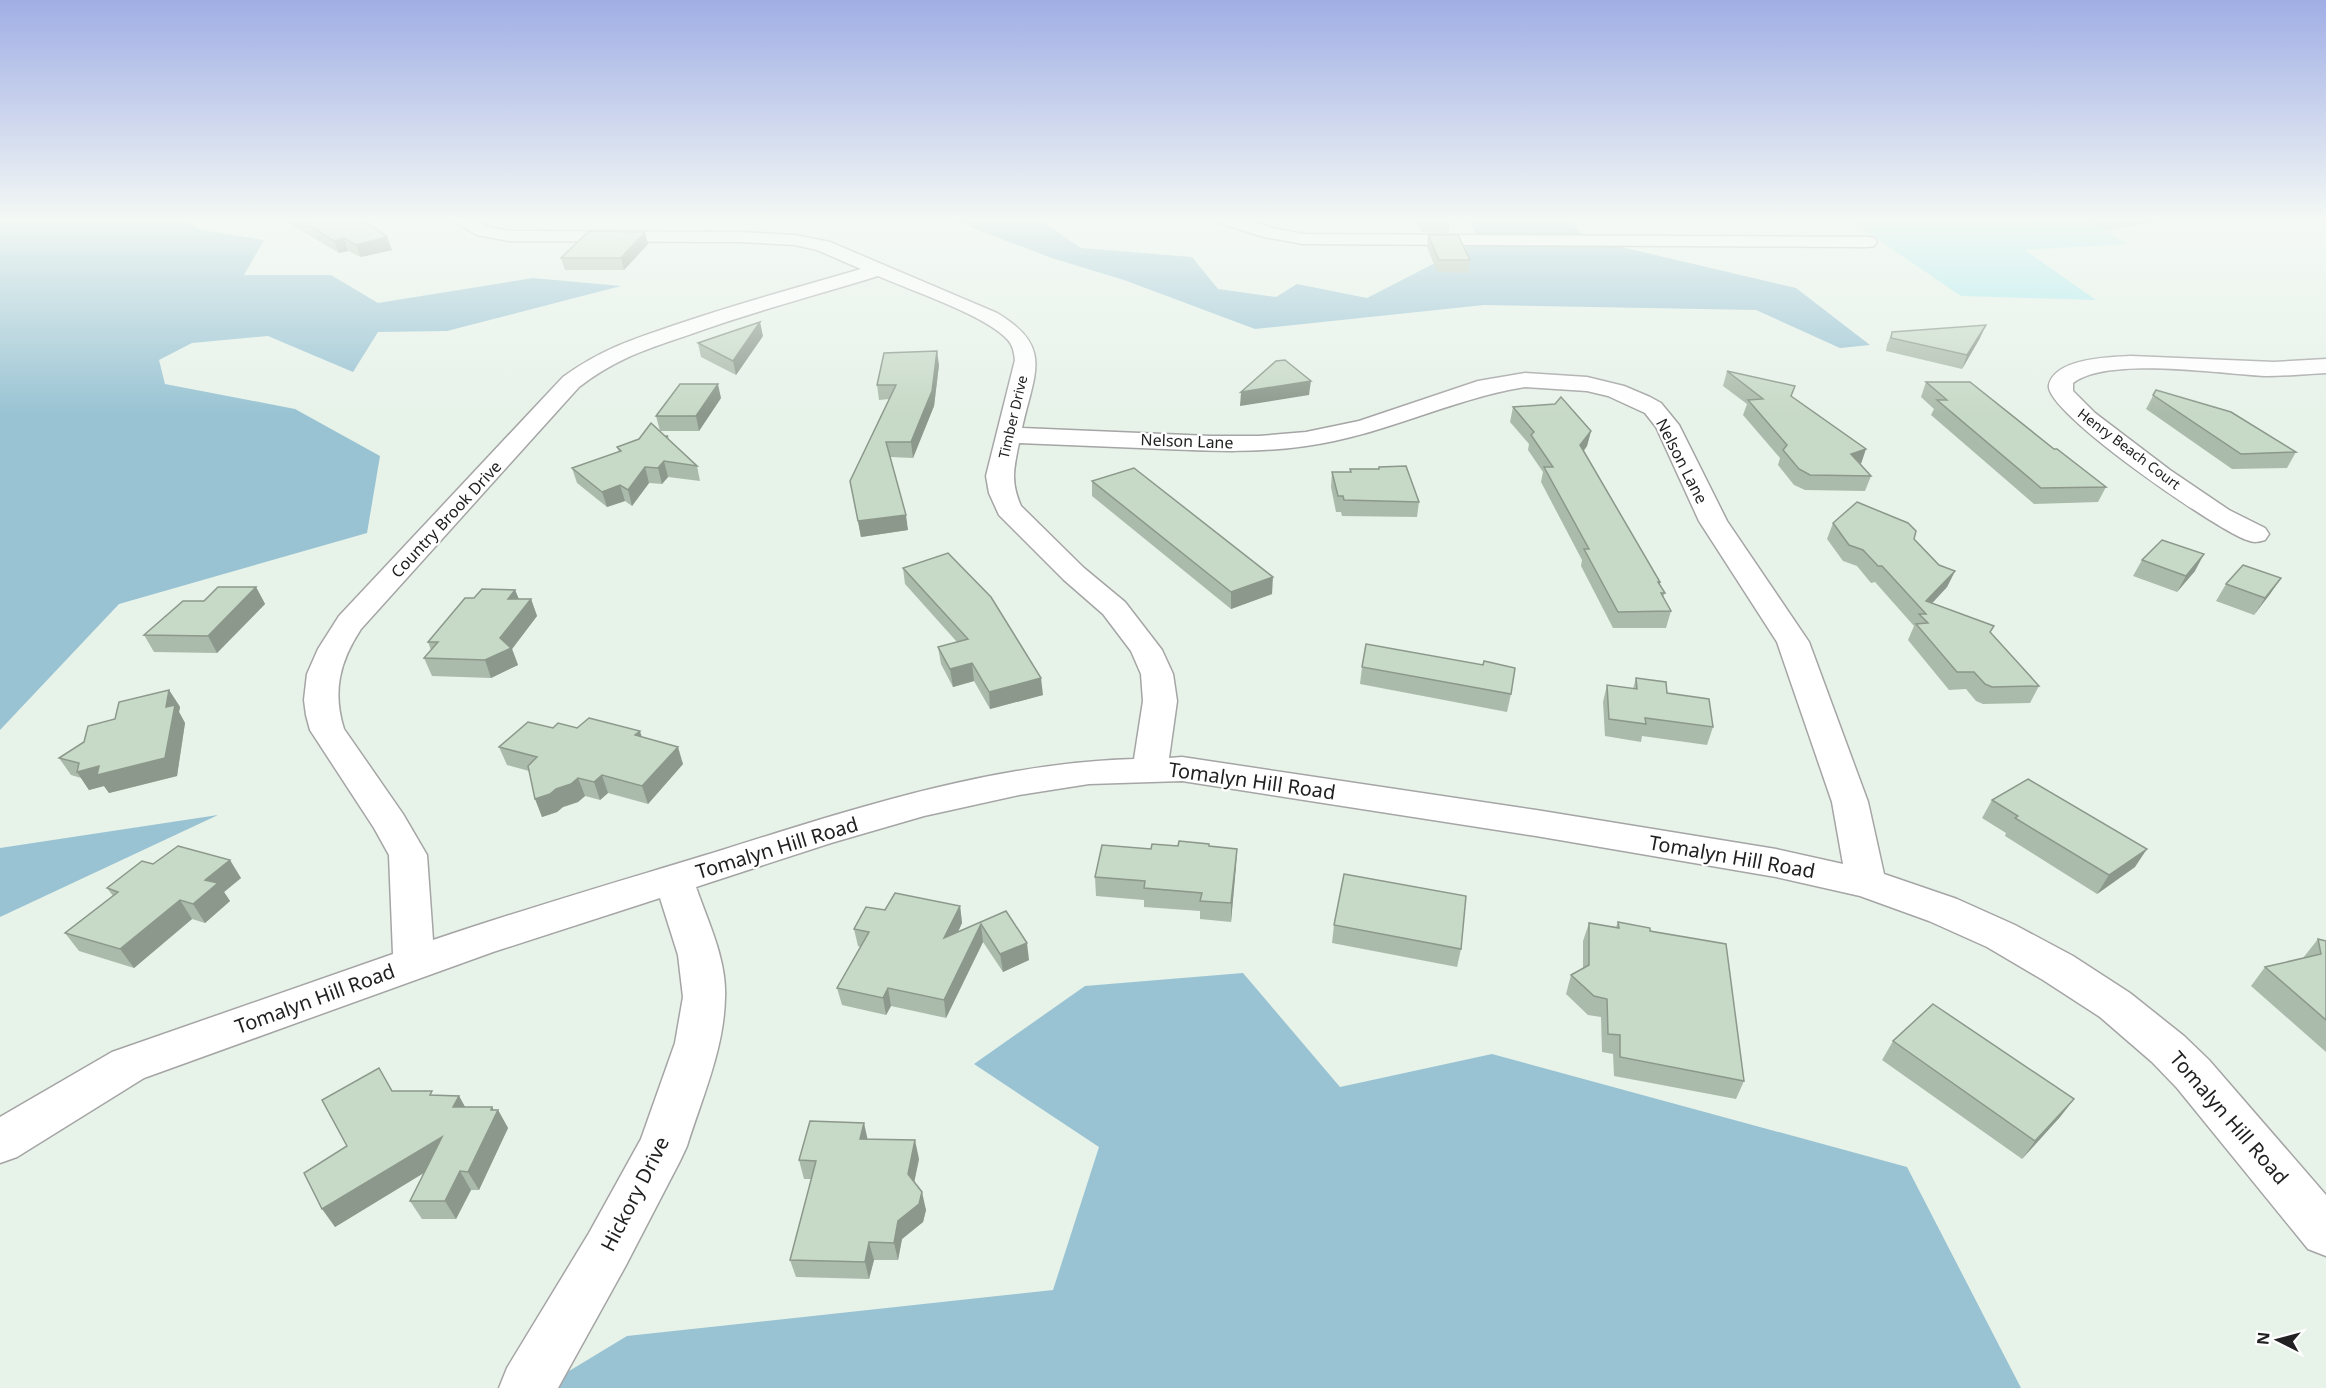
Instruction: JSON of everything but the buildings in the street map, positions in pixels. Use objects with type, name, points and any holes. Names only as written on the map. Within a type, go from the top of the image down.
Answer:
[{"type":"street","name":"Country Brook Drive","points":[[414,964],[408,855],[390,823],[327,730],[323,718],[320,695],[323,671],[333,647],[350,623],[539,416],[571,382],[595,364],[639,343],[834,284]]},
{"type":"street","name":"Timber Drive","points":[[912,284],[990,317],[1019,337],[1025,348],[1026,360],[999,476],[1002,493],[1009,509],[1074,574],[1120,615],[1146,650],[1157,674],[1160,701],[1150,769]]},
{"type":"street","name":"Henry Beach Court","points":[[2255,534],[2218,515],[2098,426],[2067,401],[2062,394],[2061,383],[2064,378],[2078,370],[2111,364],[2153,363],[2270,369],[2326,366]]},
{"type":"street","name":"Nelson Lane","points":[[1009,435],[1210,443],[1259,443],[1306,439],[1365,427],[1486,386],[1525,380],[1587,384],[1642,402],[1653,408],[1667,425],[1713,521],[1769,603],[1792,642],[1803,667],[1850,802],[1866,883]]},
{"type":"street","name":"Tomalyn Hill Road","points":[[0,1142],[128,1065],[478,941],[674,881],[820,833],[924,804],[1019,783],[1089,772],[1182,769],[1536,823],[1776,863],[1866,883],[1943,910],[2001,936],[2058,968],[2115,1005],[2168,1049],[2193,1074],[2326,1232]]},
{"type":"street","name":"Hickory Drive","points":[[527,1388],[663,1146],[697,1043],[704,997],[699,955],[674,881]]},
{"type":"shaded area","points":[[0,284],[346,284],[378,303],[497,284],[621,286],[447,331],[378,332],[353,372],[268,336],[192,343],[159,360],[165,384],[295,409],[380,456],[367,533],[119,604],[0,730]]},
{"type":"shaded area","points":[[1134,284],[1214,284],[1218,289],[1276,297],[1297,284],[1367,298],[1395,284],[1778,284],[1796,288],[1870,345],[1840,348],[1756,310],[1484,305],[1255,329]]},
{"type":"shaded area","points":[[1943,284],[2073,284],[2096,300],[1961,296]]},
{"type":"shaded area","points":[[218,815],[0,917],[0,848]]},
{"type":"shaded area","points":[[1243,973],[1340,1087],[1492,1054],[1907,1167],[2021,1388],[541,1388],[627,1336],[1053,1290],[1099,1147],[974,1064],[1085,986]]}]
